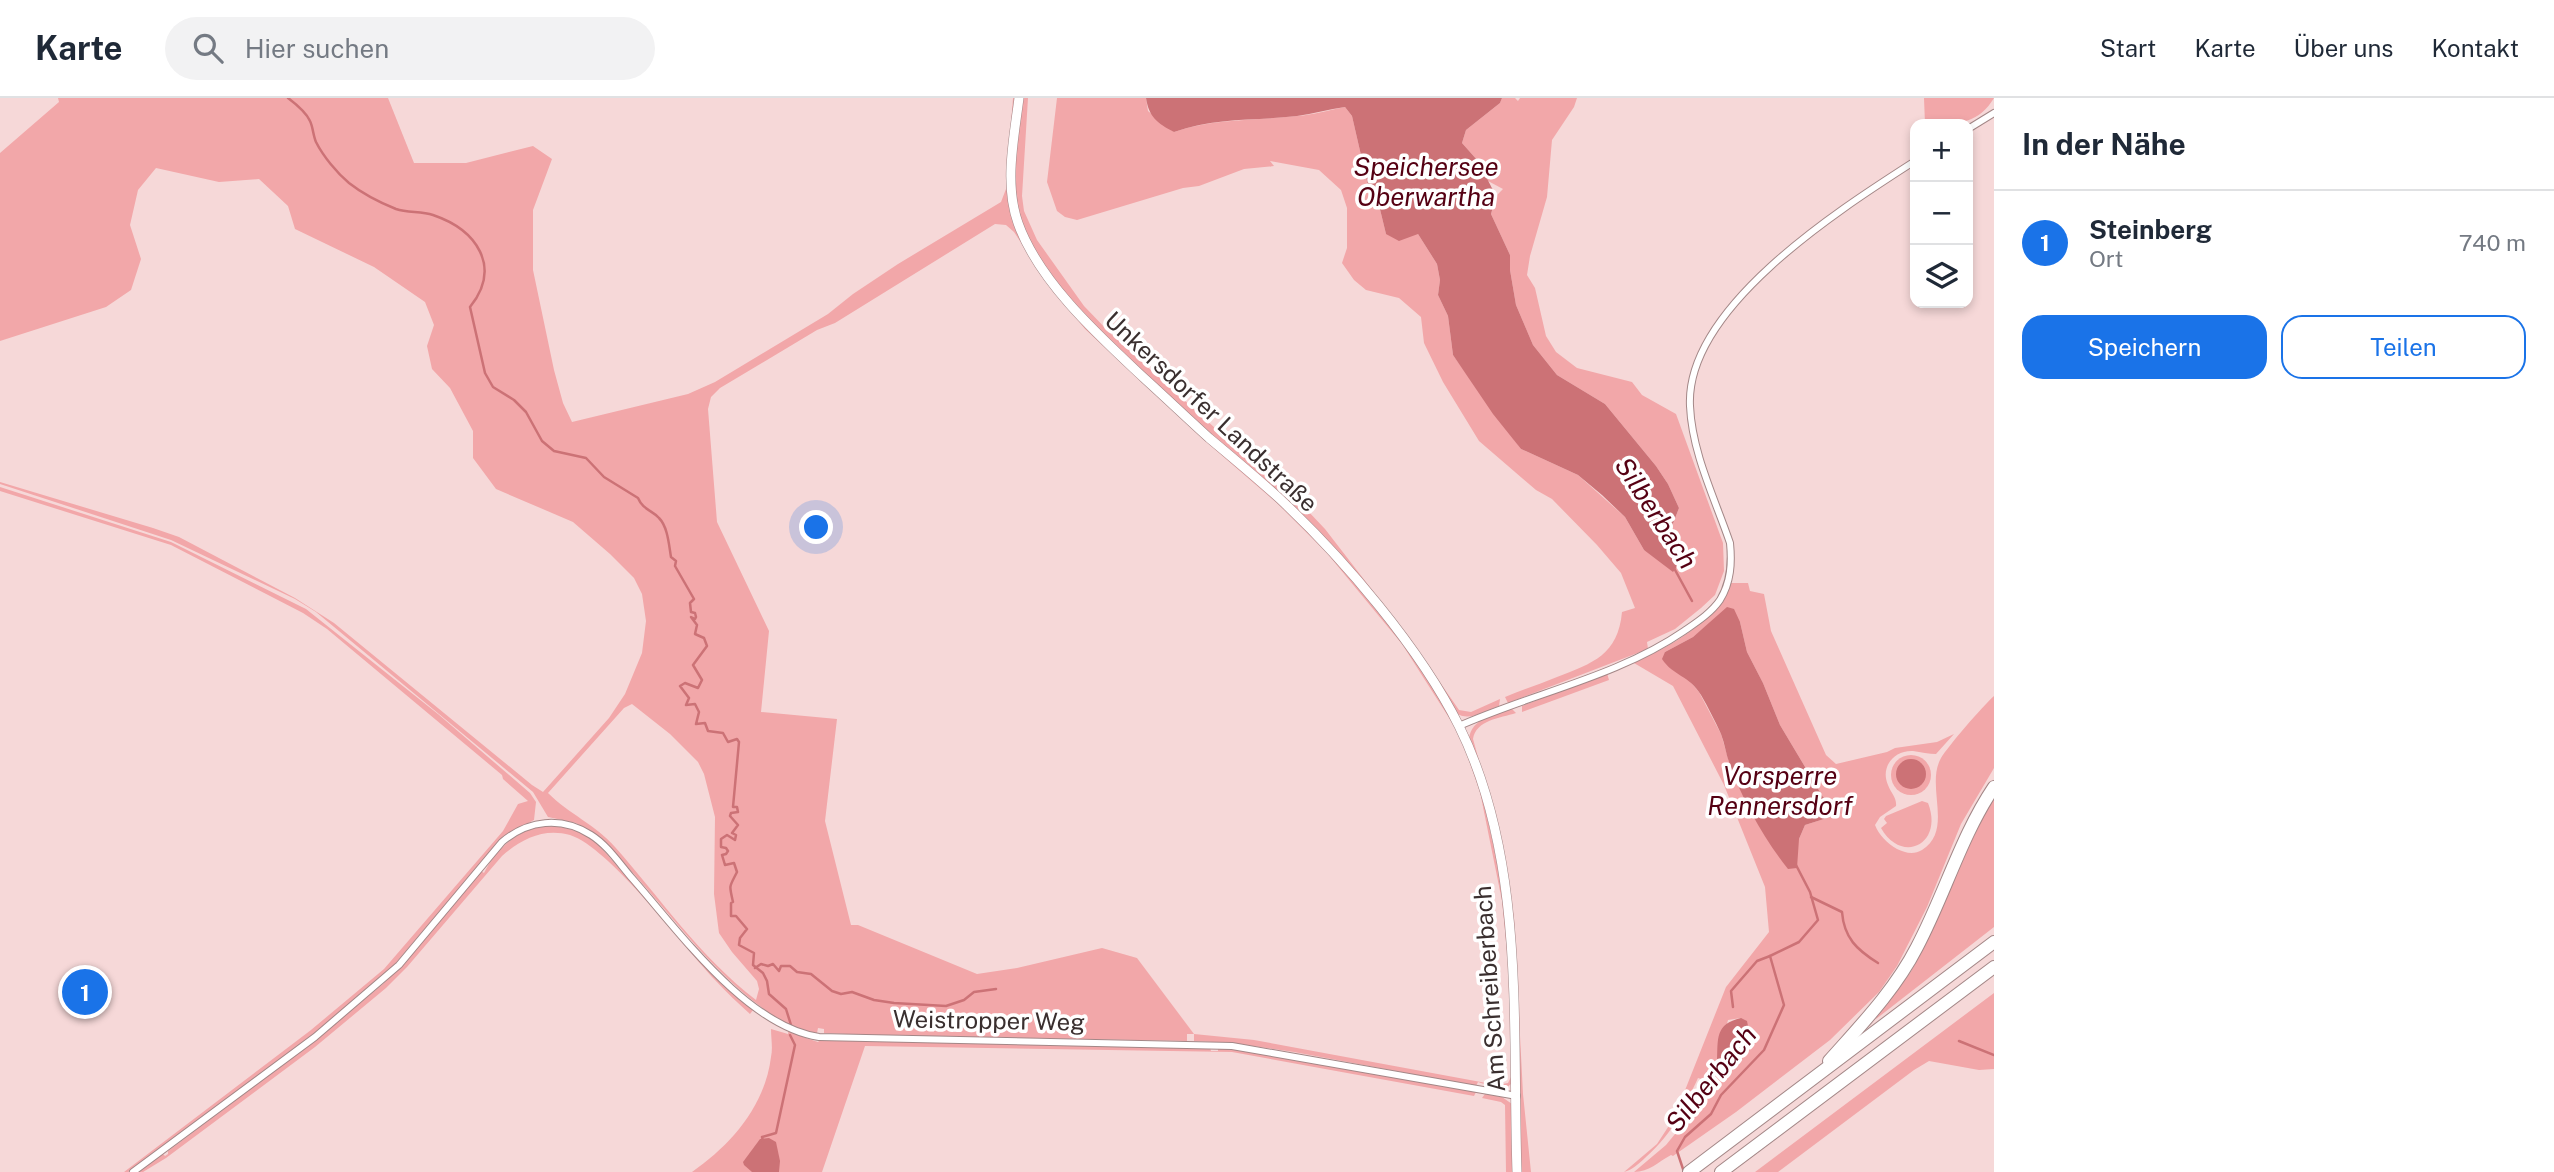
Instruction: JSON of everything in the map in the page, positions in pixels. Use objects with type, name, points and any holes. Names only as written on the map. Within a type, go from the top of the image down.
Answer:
[{"type":"highway","points":[[1812,1080],[1884,998],[1909,963],[1970,830],[1994,786]]},
{"type":"highway","points":[[1690,1172],[1994,942]]},
{"type":"highway","points":[[1721,1172],[1994,967]]},
{"type":"street","name":"Unkersdorfer Landstraße","points":[[1019,98],[1012,165],[1014,210],[1024,236],[1052,281],[1103,340],[1280,499],[1330,549],[1406,642],[1459,726]]},
{"type":"street","points":[[1973,126],[1994,113]]},
{"type":"street","points":[[1459,726],[1633,660],[1669,641],[1714,608],[1727,585],[1732,558],[1730,543],[1698,450],[1691,419],[1691,383],[1701,351],[1738,301],[1791,247],[1910,164]]},
{"type":"street","name":"Am Schreiberbach","points":[[1459,726],[1484,791],[1507,901],[1514,981],[1517,1172]]},
{"type":"street","name":"Weistropper Weg","points":[[133,1172],[315,1037],[381,982],[502,842],[519,830],[541,822],[563,823],[594,837],[726,984],[760,1011],[802,1034],[819,1037],[1231,1046],[1517,1096]]},
{"type":"shaded area","points":[[58,98],[388,98],[414,163],[466,163],[533,146],[552,159],[533,210],[533,270],[554,370],[563,403],[572,422],[688,394],[715,382],[828,314],[898,264],[1001,202],[1006,189],[1013,98],[1028,98],[1022,196],[1024,211],[1037,240],[1084,306],[1215,428],[1289,491],[1325,529],[1410,639],[1459,710],[1471,712],[1500,699],[1499,706],[1477,715],[1456,713],[1376,601],[1333,549],[1257,474],[1120,353],[1070,301],[1066,303],[1101,342],[1278,501],[1328,551],[1403,643],[1455,723],[1476,775],[1497,861],[1508,934],[1510,981],[1502,901],[1480,792],[1464,746],[1453,724],[1402,644],[1326,552],[1277,503],[1204,440],[1085,329],[1048,284],[1014,232],[1006,225],[995,224],[835,323],[817,330],[720,388],[711,397],[708,409],[717,522],[769,631],[761,712],[837,719],[825,821],[851,925],[858,925],[977,974],[1017,968],[1102,948],[1137,958],[1194,1034],[1187,1034],[1187,1041],[869,1035],[824,1033],[824,1029],[818,1028],[817,1033],[803,1032],[803,1037],[818,1042],[1210,1048],[1211,1051],[1218,1051],[1218,1048],[1232,1049],[1476,1092],[1474,1096],[1232,1052],[865,1046],[822,1172],[692,1172],[733,1137],[754,1108],[767,1075],[772,1050],[771,1029],[788,1034],[789,1026],[734,984],[595,834],[576,823],[548,817],[533,792],[316,612],[295,599],[171,540],[0,482],[179,537],[295,598],[334,623],[543,792],[609,718],[625,694],[642,653],[646,621],[642,594],[634,578],[573,522],[496,489],[473,458],[473,431],[450,388],[432,369],[427,346],[434,325],[425,302],[374,267],[295,229],[288,206],[259,179],[219,182],[156,168],[138,190],[130,225],[141,259],[131,290],[106,307],[0,341],[0,153],[59,102]],"holes":[[[632,704],[670,734],[698,762],[704,774],[715,817],[714,894],[719,933],[757,981],[759,989],[756,1000],[699,946],[608,839],[548,793],[624,708]]]},
{"type":"shaded area","points":[[1057,98],[1146,98],[1148,111],[1174,132],[1204,124],[1303,115],[1345,107],[1352,116],[1369,190],[1378,201],[1386,234],[1418,234],[1437,264],[1440,280],[1438,295],[1448,316],[1453,355],[1521,449],[1578,475],[1625,517],[1644,550],[1678,565],[1669,534],[1679,508],[1668,484],[1605,404],[1557,375],[1533,345],[1516,305],[1510,255],[1491,214],[1496,196],[1503,189],[1488,181],[1478,161],[1462,143],[1466,130],[1500,103],[1502,98],[1515,98],[1518,101],[1520,98],[1577,98],[1552,140],[1547,197],[1527,275],[1535,288],[1546,336],[1556,352],[1577,368],[1632,382],[1642,395],[1676,414],[1723,543],[1724,571],[1715,595],[1675,629],[1647,642],[1648,649],[1508,703],[1505,697],[1582,667],[1602,655],[1615,638],[1622,612],[1635,608],[1621,573],[1597,545],[1552,499],[1536,490],[1479,441],[1443,382],[1424,343],[1421,317],[1399,298],[1366,290],[1354,280],[1342,263],[1347,248],[1347,208],[1341,190],[1319,170],[1270,161],[1274,166],[1244,169],[1199,186],[1183,188],[1077,220],[1065,217],[1057,211],[1047,182]]},
{"type":"shaded area","points":[[1924,98],[1994,98],[1972,119],[1925,119]]},
{"type":"shaded area","points":[[0,487],[171,542],[306,609],[438,714],[530,793],[536,802],[534,820],[510,833],[496,845],[389,971],[315,1034],[128,1172],[124,1172],[311,1030],[384,969],[503,831],[518,804],[528,801],[503,779],[502,775],[327,629],[303,613],[171,545],[0,491]]},
{"type":"shaded area","points":[[1731,583],[1748,583],[1750,591],[1764,594],[1771,631],[1826,755],[1836,764],[1895,748],[1937,742],[1954,734],[1936,754],[1906,751],[1900,753],[1887,766],[1886,778],[1896,806],[1880,817],[1875,825],[1884,838],[1897,849],[1916,853],[1931,841],[1938,819],[1936,781],[1941,758],[1994,696],[1994,768],[1961,824],[1927,907],[1897,966],[1879,992],[1830,1040],[1736,1112],[1673,1156],[1634,1172],[1666,1145],[1693,1112],[1691,1108],[1701,1087],[1701,1079],[1698,1078],[1682,1111],[1663,1139],[1639,1164],[1624,1172],[1657,1144],[1674,1118],[1726,987],[1769,932],[1765,887],[1724,785],[1673,686],[1634,663],[1690,631],[1703,621]],"holes":[[[1711,622],[1740,622],[1747,652],[1780,725],[1823,797],[1835,803],[1840,814],[1805,825],[1799,839],[1749,807],[1730,765],[1721,734],[1699,692],[1665,652],[1693,637]],[[1741,1018],[1725,1066],[1717,1062],[1728,1020]]]},
{"type":"shaded area","points":[[1607,673],[1609,680],[1522,712],[1522,706]]},
{"type":"shaded area","points":[[1512,709],[1516,713],[1484,724],[1473,739],[1499,832],[1514,918],[1523,1094],[1531,1172],[1521,1172],[1519,1041],[1510,901],[1469,739],[1474,726],[1479,722]]},
{"type":"shaded area","points":[[1911,755],[1919,756],[1925,761],[1930,767],[1930,783],[1925,789],[1919,794],[1911,795],[1903,794],[1897,789],[1892,783],[1891,775],[1892,767],[1897,761],[1903,756]]},
{"type":"shaded area","points":[[1994,797],[1994,927],[1876,1019],[1913,968]]},
{"type":"shaded area","points":[[1922,801],[1928,803],[1931,817],[1926,839],[1909,847],[1890,839],[1881,828],[1887,823],[1884,819],[1886,816]]},
{"type":"shaded area","points":[[544,826],[572,830],[596,842],[719,981],[753,1010],[750,1014],[715,980],[646,900],[605,858],[586,843],[570,835],[542,834],[525,840],[502,856],[386,988],[315,1047],[166,1158],[143,1172],[138,1172],[163,1154],[168,1154],[168,1151],[312,1043],[383,984],[481,871],[484,873],[508,842],[534,828]]},
{"type":"shaded area","points":[[1510,983],[1514,1076],[1505,1089],[1484,1087],[1484,1084],[1478,1082],[1476,1086],[1294,1052],[1232,1043],[1194,1041],[1194,1034],[1254,1040],[1497,1085],[1508,1083],[1512,1075]]},
{"type":"shaded area","points":[[1994,993],[1994,1069],[1979,1070],[1929,1061],[1778,1172],[1755,1172]]},
{"type":"shaded area","points":[[1485,1094],[1502,1097],[1512,1104],[1513,1172],[1506,1172],[1505,1105],[1482,1098]]},
{"type":"water","name":"Speichersee Oberwartha","points":[[1146,98],[1502,98],[1500,103],[1466,130],[1462,143],[1478,161],[1496,196],[1491,214],[1510,255],[1516,305],[1533,345],[1557,375],[1605,404],[1668,484],[1679,508],[1669,534],[1678,565],[1673,572],[1644,550],[1625,517],[1602,495],[1578,475],[1521,449],[1493,414],[1453,355],[1448,316],[1438,295],[1440,280],[1437,264],[1418,234],[1399,241],[1386,234],[1378,201],[1369,190],[1352,116],[1345,107],[1297,116],[1204,124],[1174,132],[1155,119]]},
{"type":"water","name":"Vorsperre Rennersdorf","points":[[1727,607],[1734,609],[1740,622],[1747,652],[1780,725],[1823,797],[1841,807],[1840,814],[1805,825],[1799,839],[1797,868],[1788,869],[1755,819],[1735,779],[1721,734],[1701,695],[1662,659],[1665,652],[1693,637]]},
{"type":"water","points":[[1911,759],[1922,763],[1926,774],[1922,785],[1911,789],[1900,785],[1896,774],[1900,763]]},
{"type":"water","points":[[1741,1018],[1747,1021],[1748,1026],[1725,1066],[1717,1062],[1720,1033],[1726,1024]]},
{"type":"water","points":[[769,1138],[776,1142],[779,1172],[752,1172],[743,1162],[760,1139]]},
{"type":"waterway","points":[[288,98],[306,114],[319,147],[349,183],[396,209],[428,214],[449,222],[472,240],[484,264],[484,278],[470,307],[485,373],[493,387],[514,400],[526,412],[542,441],[554,451],[586,458],[604,477],[638,498],[642,505],[662,522],[671,557],[676,561],[675,566],[694,599],[690,603],[691,612],[695,613],[696,617],[691,617],[697,625],[695,634],[704,638],[707,646],[693,665],[702,680],[698,688],[685,683],[680,686],[689,698],[686,705],[695,704],[699,712],[696,724],[705,723],[708,731],[723,733],[728,742],[737,739],[739,742],[733,807],[737,807],[738,812],[731,813],[730,816],[738,825],[732,833],[736,835],[735,840],[727,835],[721,839],[721,847],[728,851],[722,855],[725,865],[734,863],[737,872],[730,886],[733,902],[731,916],[736,916],[747,929],[740,938],[739,945],[754,953],[753,965],[763,973],[769,994],[786,1009],[791,1025]]},
{"type":"waterway","name":"Silberbach","points":[[1674,568],[1692,601]]},
{"type":"waterway","name":"Silberbach","points":[[1684,1172],[1677,1151],[1685,1137],[1711,1114],[1721,1095],[1764,1050],[1784,1005],[1770,956],[1799,942],[1818,920],[1810,892],[1796,865]]},
{"type":"waterway","points":[[1811,897],[1842,912],[1843,921],[1853,942],[1878,963]]},
{"type":"waterway","points":[[1733,1007],[1731,991],[1757,961],[1770,956]]},
{"type":"waterway","points":[[755,968],[761,964],[773,964],[779,971],[781,966],[790,966],[797,972],[811,974],[832,991],[841,994],[852,992],[874,1000],[894,1003],[946,1006],[964,1000],[974,992],[996,989]]},
{"type":"waterway","points":[[763,1141],[762,1137],[776,1133],[795,1045],[790,1035]]},
{"type":"waterway","points":[[1959,1041],[1994,1055]]},
{"type":"place","name":"Steinberg","points":[[85,992]]}]
